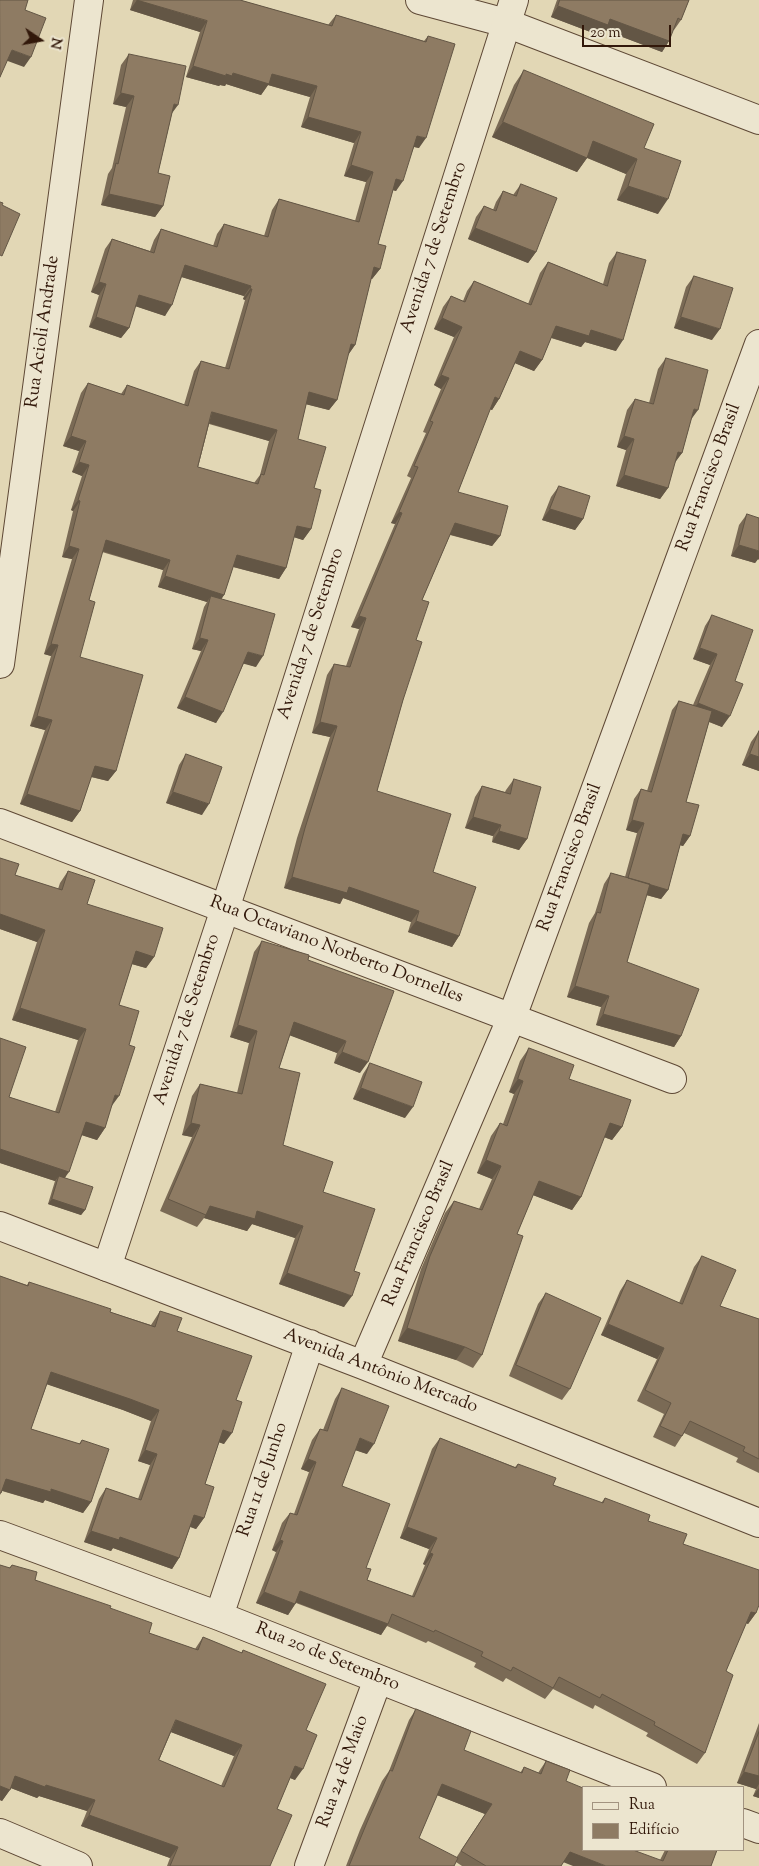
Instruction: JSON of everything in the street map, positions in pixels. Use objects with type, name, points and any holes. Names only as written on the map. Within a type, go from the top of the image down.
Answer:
[{"type":"street","name":"Rua Acioli Andrade","points":[[0,664],[88,0]]},
{"type":"street","points":[[420,0],[510,12],[759,120]]},
{"type":"street","name":"Avenida 7 de Setembro","points":[[107,1268],[225,909],[510,12]]},
{"type":"street","name":"Rua Francisco Brasil","points":[[363,1365],[512,1017],[759,344]]},
{"type":"street","name":"Rua Octaviano Norberto Dornelles","points":[[0,823],[672,1079]]},
{"type":"street","name":"Avenida Antônio Mercado","points":[[0,1226],[756,1515]]},
{"type":"street","name":"Rua 11 de Junho","points":[[219,1616],[310,1344]]},
{"type":"street","name":"Rua 20 de Setembro","points":[[0,1535],[219,1616],[649,1786]]},
{"type":"street","name":"Rua 24 de Maio","points":[[309,1866],[378,1679]]},
{"type":"street","points":[[744,1823],[759,1830]]},
{"type":"street","points":[[1,1836],[78,1866]]},
{"type":"building","points":[[0,0],[28,0],[25,10],[46,18],[31,57],[12,50],[0,77]]},
{"type":"building","points":[[137,0],[240,0],[332,26],[336,15],[426,42],[428,36],[455,44],[426,138],[417,136],[403,181],[396,179],[378,244],[386,246],[380,269],[374,267],[355,345],[351,344],[337,400],[309,392],[298,439],[326,447],[314,488],[321,490],[311,529],[297,526],[286,568],[237,555],[224,595],[165,576],[170,560],[106,540],[89,600],[95,602],[80,657],[143,675],[116,771],[95,766],[80,811],[27,794],[52,720],[37,716],[58,645],[51,644],[79,549],[69,546],[80,501],[78,500],[89,465],[79,462],[86,441],[71,436],[88,383],[124,395],[127,385],[188,406],[201,361],[229,369],[252,289],[250,289],[251,286],[185,265],[172,305],[139,295],[129,328],[96,317],[106,284],[99,282],[112,239],[154,253],[161,229],[217,247],[224,224],[268,237],[279,199],[359,222],[373,172],[351,165],[361,132],[308,117],[317,86],[272,74],[269,84],[233,73],[232,76],[226,74],[226,76],[193,66],[207,21]],"holes":[[[212,412],[277,430],[264,475],[261,474],[258,484],[198,467]]]},
{"type":"building","points":[[560,0],[689,0],[681,20],[678,18],[669,41],[610,19],[608,25],[558,6]]},
{"type":"building","points":[[129,54],[186,66],[178,105],[174,104],[158,173],[170,176],[163,206],[109,194],[134,96],[121,93]]},
{"type":"building","points":[[524,70],[654,124],[644,148],[681,161],[668,199],[628,186],[637,159],[593,141],[587,158],[503,122]]},
{"type":"building","points":[[521,184],[557,198],[536,252],[475,228],[484,206],[496,211],[503,191],[516,196]]},
{"type":"building","points":[[0,202],[3,203],[2,205],[20,214],[2,256],[0,255]]},
{"type":"building","points":[[617,252],[646,260],[623,340],[591,330],[589,336],[556,326],[542,360],[520,351],[499,399],[495,397],[458,492],[508,506],[500,536],[455,523],[422,600],[429,602],[416,640],[422,642],[377,791],[451,814],[433,872],[476,887],[459,936],[416,921],[419,911],[349,887],[347,893],[292,877],[305,828],[337,726],[320,722],[334,664],[350,667],[366,618],[359,616],[402,513],[399,512],[418,467],[414,466],[433,422],[430,421],[449,378],[441,375],[462,327],[442,318],[451,296],[465,302],[474,281],[531,305],[548,262],[607,286]]},
{"type":"building","points":[[694,276],[733,288],[720,329],[681,317]]},
{"type":"building","points":[[666,358],[708,370],[698,410],[694,409],[682,453],[678,452],[668,488],[624,475],[634,439],[624,436],[635,399],[653,404]]},
{"type":"building","points":[[559,486],[590,496],[583,519],[550,509]]},
{"type":"building","points":[[747,514],[759,518],[759,551],[739,545]]},
{"type":"building","points":[[211,596],[275,614],[263,656],[248,652],[223,712],[185,697],[208,640],[200,638]]},
{"type":"building","points":[[712,615],[753,630],[735,681],[743,684],[730,716],[698,703],[717,654],[700,648]]},
{"type":"building","points":[[679,701],[712,711],[686,802],[699,805],[690,836],[683,834],[668,890],[628,878],[644,823],[632,820],[641,789],[651,792]]},
{"type":"building","points":[[759,731],[759,757],[750,754]]},
{"type":"building","points":[[186,754],[222,767],[209,804],[173,792]]},
{"type":"building","points":[[514,779],[541,787],[527,839],[499,831],[501,825],[473,817],[482,786],[510,794]]},
{"type":"building","points":[[0,858],[19,864],[15,875],[62,890],[68,871],[95,880],[87,904],[163,928],[154,957],[136,951],[119,1005],[139,1011],[129,1045],[135,1047],[119,1096],[115,1095],[105,1128],[86,1122],[69,1172],[0,1149],[0,1038],[26,1047],[9,1097],[59,1113],[86,1029],[20,1008],[45,930],[0,914]]},
{"type":"building","points":[[611,873],[650,884],[627,962],[699,989],[681,1036],[603,1014],[609,996],[575,986],[597,912],[600,913]]},
{"type":"building","points":[[262,941],[309,955],[308,960],[394,991],[368,1062],[342,1052],[346,1041],[294,1022],[279,1068],[300,1073],[283,1145],[333,1162],[323,1192],[375,1209],[354,1271],[360,1273],[352,1296],[287,1273],[303,1226],[257,1211],[255,1219],[210,1206],[206,1215],[168,1199],[200,1125],[191,1123],[200,1084],[242,1094],[257,1031],[238,1025]]},
{"type":"building","points":[[529,1048],[574,1065],[569,1079],[631,1100],[622,1127],[610,1123],[581,1197],[539,1181],[517,1234],[523,1236],[482,1355],[465,1347],[407,1328],[430,1256],[454,1201],[482,1210],[501,1166],[486,1160],[500,1123],[507,1126],[523,1081],[518,1079]]},
{"type":"building","points":[[370,1063],[422,1082],[413,1107],[361,1088]]},
{"type":"building","points":[[59,1176],[93,1187],[85,1210],[52,1199]]},
{"type":"building","points":[[702,1256],[736,1270],[720,1306],[759,1319],[759,1459],[743,1451],[745,1447],[690,1421],[682,1436],[660,1426],[671,1403],[645,1390],[664,1348],[608,1324],[627,1280],[682,1304]]},
{"type":"building","points":[[0,1276],[28,1286],[29,1282],[111,1309],[110,1312],[155,1327],[160,1311],[182,1318],[177,1331],[252,1356],[236,1400],[242,1402],[232,1433],[223,1430],[205,1484],[214,1487],[204,1518],[194,1515],[179,1558],[120,1537],[119,1540],[91,1531],[106,1488],[141,1500],[157,1454],[145,1450],[159,1410],[130,1399],[51,1372],[31,1429],[80,1444],[82,1440],[109,1449],[91,1502],[51,1489],[51,1492],[6,1479],[0,1493]]},
{"type":"building","points":[[546,1293],[601,1318],[570,1389],[516,1365]]},
{"type":"building","points":[[342,1388],[389,1406],[374,1444],[360,1438],[342,1486],[390,1504],[366,1568],[371,1569],[367,1580],[414,1597],[433,1554],[430,1553],[437,1538],[407,1527],[440,1438],[516,1468],[518,1464],[556,1478],[553,1485],[603,1503],[605,1498],[650,1515],[648,1521],[687,1534],[683,1544],[759,1570],[759,1605],[756,1613],[751,1612],[726,1671],[733,1675],[705,1753],[654,1725],[655,1722],[602,1694],[600,1698],[559,1677],[553,1688],[513,1667],[511,1671],[481,1656],[483,1652],[435,1630],[434,1632],[392,1614],[388,1624],[300,1591],[295,1604],[264,1592],[283,1541],[280,1540],[290,1513],[297,1515],[316,1462],[308,1459],[320,1429],[327,1431]]},
{"type":"building","points":[[0,1565],[10,1568],[12,1565],[37,1572],[35,1580],[111,1606],[110,1608],[152,1623],[149,1633],[198,1650],[203,1637],[242,1653],[243,1650],[326,1684],[306,1730],[317,1735],[303,1769],[295,1766],[277,1809],[292,1815],[270,1866],[170,1866],[178,1847],[89,1815],[95,1800],[46,1785],[45,1787],[15,1776],[10,1790],[0,1786]],"holes":[[[176,1720],[242,1745],[224,1787],[159,1760]]]},
{"type":"building","points":[[416,1709],[471,1731],[464,1750],[522,1773],[524,1767],[541,1774],[546,1761],[570,1770],[566,1781],[582,1788],[582,1851],[636,1851],[663,1861],[668,1851],[717,1851],[711,1866],[606,1866],[570,1852],[561,1866],[486,1866],[461,1851],[492,1804],[442,1784],[419,1838],[458,1858],[454,1866],[349,1866],[390,1770],[392,1771]]},
{"type":"building","points":[[759,1732],[759,1776],[744,1772]]}]
